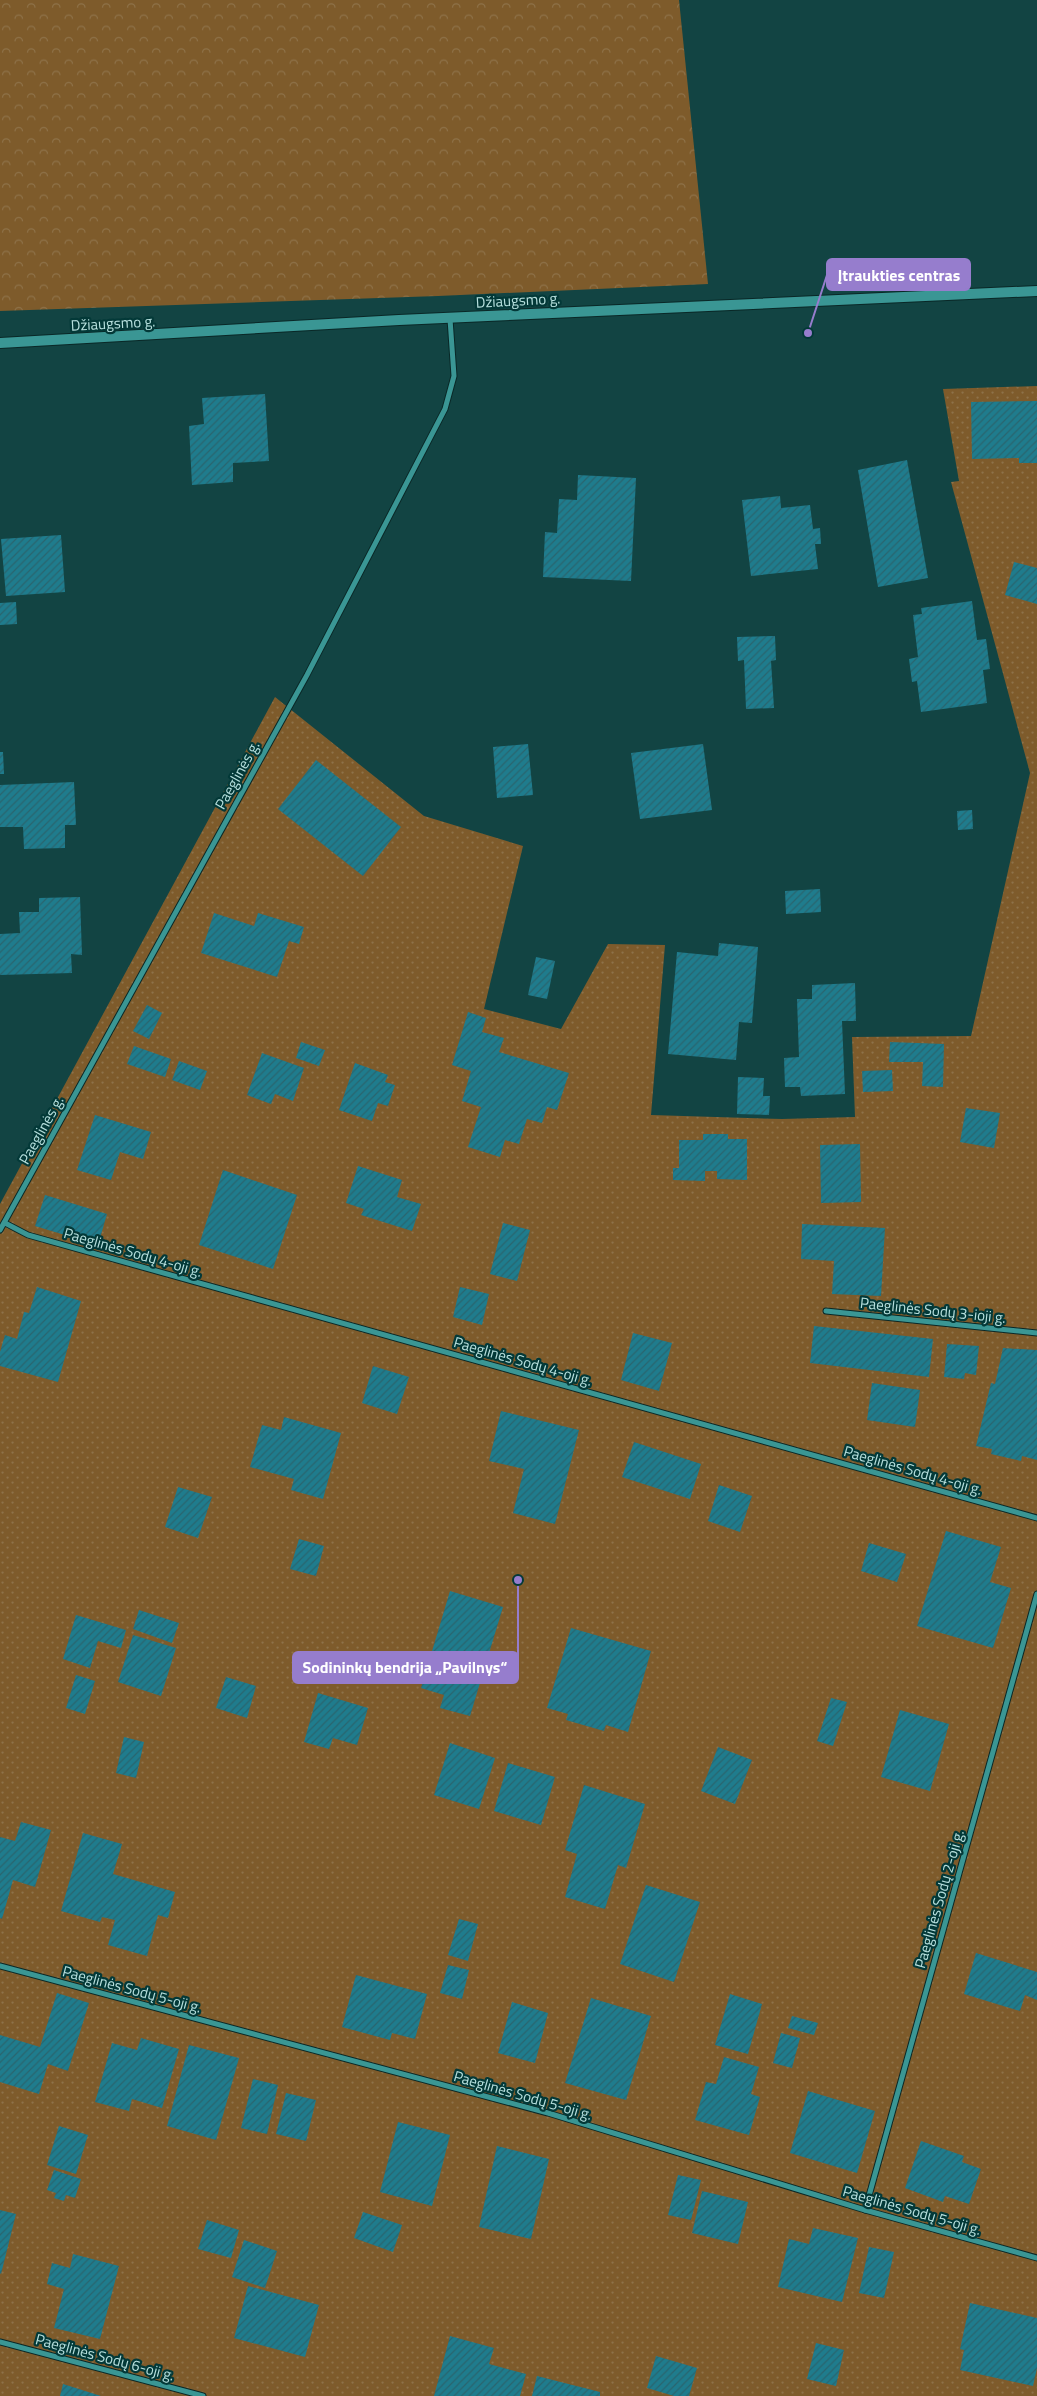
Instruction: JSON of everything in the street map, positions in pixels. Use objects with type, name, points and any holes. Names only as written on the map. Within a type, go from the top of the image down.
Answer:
[{"type":"street","name":"Džiaugsmo g.","points":[[0,343],[450,318],[1037,291]]},
{"type":"street","name":"Paeglinės g.","points":[[0,1230],[307,675],[445,409],[454,376],[450,318]]},
{"type":"street","name":"Paeglinės Sodų 4-oji g.","points":[[5,1223],[28,1235],[1037,1518]]},
{"type":"street","name":"Paeglinės Sodų 3-ioji g.","points":[[826,1311],[1037,1333]]},
{"type":"street","name":"Paeglinės Sodų 2-oji g.","points":[[865,2210],[1037,1594]]},
{"type":"street","name":"Paeglinės Sodų 5-oji g.","points":[[0,1966],[548,2113],[865,2210],[1037,2258]]},
{"type":"street","name":"Paeglinės Sodų 6-oji g.","points":[[0,2342],[203,2396]]},
{"type":"green space","points":[[0,0],[679,0],[708,284],[438,296],[0,311]]},
{"type":"green space","points":[[1037,386],[1037,2396],[0,2396],[0,1204],[275,697],[424,816],[523,846],[484,1009],[561,1029],[608,944],[665,945],[651,1115],[782,1119],[855,1117],[852,1037],[971,1036],[1030,773],[951,482],[959,481],[943,389]]},
{"type":"building","points":[[265,394],[269,461],[233,463],[233,482],[192,485],[189,426],[204,424],[202,398]]},
{"type":"building","points":[[1037,401],[1037,463],[1019,463],[1019,458],[972,459],[971,402]]},
{"type":"building","points":[[907,460],[928,578],[878,587],[858,470]]},
{"type":"building","points":[[578,475],[636,478],[631,581],[543,577],[545,532],[557,533],[559,499],[577,500]]},
{"type":"building","points":[[780,496],[781,508],[810,505],[813,529],[820,528],[821,544],[815,544],[818,569],[751,576],[742,500]]},
{"type":"building","points":[[61,535],[65,592],[6,596],[1,539]]},
{"type":"building","points":[[1014,562],[1037,568],[1037,604],[1005,595]]},
{"type":"building","points":[[972,601],[977,640],[986,639],[990,669],[983,670],[987,703],[921,712],[917,681],[912,682],[909,659],[918,657],[913,615],[922,614],[921,608]]},
{"type":"building","points":[[16,602],[17,624],[0,625],[0,603]]},
{"type":"building","points":[[775,636],[776,660],[771,661],[774,708],[746,709],[744,660],[738,661],[737,637]]},
{"type":"building","points":[[528,744],[533,795],[497,798],[493,747]]},
{"type":"building","points":[[703,744],[712,810],[640,819],[631,753]]},
{"type":"building","points":[[0,752],[3,752],[4,774],[0,774]]},
{"type":"building","points":[[316,760],[401,827],[363,876],[278,809]]},
{"type":"building","points":[[74,782],[76,825],[65,825],[65,848],[24,849],[23,827],[0,827],[0,785]]},
{"type":"building","points":[[972,810],[973,829],[958,830],[957,811]]},
{"type":"building","points":[[820,889],[821,912],[786,914],[785,891]]},
{"type":"building","points":[[80,897],[82,955],[71,954],[72,973],[0,975],[0,934],[20,933],[19,912],[39,912],[39,898]]},
{"type":"building","points":[[214,913],[254,926],[258,913],[304,927],[299,944],[289,941],[277,977],[201,953]]},
{"type":"building","points":[[719,943],[758,947],[752,1023],[739,1022],[736,1060],[668,1054],[677,952],[718,956]]},
{"type":"building","points":[[536,957],[555,961],[547,999],[528,995]]},
{"type":"building","points":[[855,983],[856,1021],[842,1021],[845,1094],[801,1096],[800,1087],[785,1087],[784,1058],[799,1057],[797,999],[812,999],[812,985]]},
{"type":"building","points":[[147,1005],[162,1013],[149,1039],[133,1031]]},
{"type":"building","points":[[468,1012],[486,1018],[482,1032],[504,1038],[499,1052],[569,1073],[557,1110],[547,1107],[542,1123],[527,1119],[519,1144],[505,1140],[500,1157],[468,1147],[481,1107],[462,1101],[471,1071],[452,1065]]},
{"type":"building","points":[[301,1042],[325,1050],[319,1066],[296,1058]]},
{"type":"building","points":[[890,1042],[944,1044],[943,1087],[922,1086],[923,1062],[889,1062]]},
{"type":"building","points":[[134,1046],[171,1059],[165,1077],[127,1064]]},
{"type":"building","points":[[262,1053],[304,1068],[293,1101],[275,1094],[271,1104],[247,1095]]},
{"type":"building","points":[[179,1061],[207,1071],[200,1090],[172,1080]]},
{"type":"building","points":[[355,1063],[388,1075],[385,1082],[395,1085],[388,1106],[378,1103],[372,1121],[339,1110]]},
{"type":"building","points":[[892,1070],[893,1091],[863,1092],[862,1071]]},
{"type":"building","points":[[738,1077],[764,1078],[763,1096],[770,1096],[769,1115],[737,1114]]},
{"type":"building","points":[[966,1108],[1000,1113],[994,1148],[960,1142]]},
{"type":"building","points":[[95,1115],[151,1132],[143,1159],[120,1152],[111,1180],[77,1170]]},
{"type":"building","points":[[703,1134],[728,1134],[728,1139],[747,1139],[747,1180],[717,1179],[717,1171],[705,1171],[705,1181],[673,1180],[673,1168],[679,1168],[679,1140],[703,1140]]},
{"type":"building","points":[[860,1144],[861,1202],[821,1203],[820,1145]]},
{"type":"building","points":[[358,1166],[402,1180],[397,1197],[421,1204],[412,1231],[361,1215],[364,1209],[346,1203]]},
{"type":"building","points":[[223,1170],[297,1195],[273,1269],[199,1245]]},
{"type":"building","points":[[45,1195],[107,1214],[98,1245],[35,1226]]},
{"type":"building","points":[[503,1223],[530,1230],[517,1281],[490,1274]]},
{"type":"building","points":[[802,1224],[885,1228],[881,1296],[832,1294],[834,1261],[801,1259]]},
{"type":"building","points":[[37,1287],[81,1301],[58,1382],[0,1366],[0,1352],[5,1335],[17,1339],[24,1312],[29,1313]]},
{"type":"building","points":[[460,1287],[489,1294],[482,1325],[453,1317]]},
{"type":"building","points":[[814,1326],[933,1339],[929,1377],[810,1363]]},
{"type":"building","points":[[633,1333],[672,1343],[659,1391],[621,1380]]},
{"type":"building","points":[[947,1344],[979,1346],[976,1375],[965,1373],[964,1379],[944,1377]]},
{"type":"building","points":[[1003,1348],[1037,1350],[1037,1460],[1022,1456],[1021,1461],[991,1454],[992,1449],[976,1446],[991,1383],[995,1384]]},
{"type":"building","points":[[373,1366],[409,1377],[397,1414],[362,1403]]},
{"type":"building","points":[[872,1383],[920,1390],[915,1427],[867,1420]]},
{"type":"building","points":[[501,1411],[579,1430],[555,1524],[513,1513],[524,1469],[489,1461]]},
{"type":"building","points":[[284,1417],[341,1433],[323,1499],[291,1490],[294,1479],[250,1467],[262,1425],[281,1430]]},
{"type":"building","points":[[634,1442],[701,1464],[690,1499],[622,1477]]},
{"type":"building","points":[[719,1485],[752,1496],[740,1532],[708,1521]]},
{"type":"building","points":[[178,1487],[212,1497],[198,1538],[165,1527]]},
{"type":"building","points":[[946,1531],[1001,1547],[990,1582],[1011,1588],[993,1648],[917,1626]]},
{"type":"building","points":[[299,1539],[324,1546],[316,1576],[290,1569]]},
{"type":"building","points":[[869,1543],[906,1554],[897,1582],[861,1571]]},
{"type":"building","points":[[450,1591],[503,1607],[470,1716],[440,1708],[444,1695],[421,1688]]},
{"type":"building","points":[[139,1610],[179,1623],[172,1643],[133,1629]]},
{"type":"building","points":[[76,1615],[126,1630],[121,1648],[98,1641],[90,1668],[63,1659]]},
{"type":"building","points":[[571,1628],[651,1651],[628,1732],[606,1725],[604,1731],[566,1720],[568,1714],[547,1708]]},
{"type":"building","points":[[133,1635],[176,1648],[161,1696],[118,1682]]},
{"type":"building","points":[[76,1675],[95,1681],[85,1714],[66,1708]]},
{"type":"building","points":[[226,1677],[256,1686],[247,1718],[216,1708]]},
{"type":"building","points":[[318,1693],[368,1708],[357,1745],[333,1738],[329,1749],[304,1742]]},
{"type":"building","points":[[831,1698],[847,1702],[833,1746],[817,1741]]},
{"type":"building","points":[[900,1710],[949,1724],[930,1791],[881,1777]]},
{"type":"building","points":[[124,1737],[144,1742],[136,1778],[116,1773]]},
{"type":"building","points":[[450,1743],[495,1758],[479,1809],[434,1795]]},
{"type":"building","points":[[718,1747],[752,1760],[735,1804],[701,1791]]},
{"type":"building","points":[[508,1763],[555,1777],[541,1825],[494,1811]]},
{"type":"building","points":[[584,1785],[645,1804],[626,1868],[618,1865],[605,1909],[565,1897],[577,1854],[565,1850]]},
{"type":"building","points":[[21,1822],[51,1830],[35,1887],[13,1880],[2,1919],[0,1918],[0,1837],[15,1841]]},
{"type":"building","points":[[83,1833],[122,1844],[113,1874],[175,1892],[168,1918],[158,1915],[147,1956],[108,1945],[115,1920],[102,1917],[100,1922],[61,1911]]},
{"type":"building","points":[[646,1885],[700,1902],[674,1982],[620,1964]]},
{"type":"building","points":[[459,1919],[478,1924],[468,1961],[448,1955]]},
{"type":"building","points":[[976,1953],[1037,1972],[1037,2000],[1025,1995],[1020,2011],[964,1994]]},
{"type":"building","points":[[448,1965],[469,1970],[462,1999],[440,1993]]},
{"type":"building","points":[[356,1975],[427,1994],[415,2039],[392,2033],[390,2040],[342,2027]]},
{"type":"building","points":[[57,1993],[89,2003],[68,2071],[48,2064],[39,2094],[0,2082],[0,2035],[40,2047]]},
{"type":"building","points":[[730,1994],[762,2004],[748,2054],[715,2045]]},
{"type":"building","points":[[591,1998],[651,2016],[626,2100],[565,2083]]},
{"type":"building","points":[[512,2002],[548,2013],[535,2063],[498,2053]]},
{"type":"building","points":[[792,2016],[818,2023],[814,2035],[788,2028]]},
{"type":"building","points":[[781,2033],[800,2038],[792,2068],[773,2063]]},
{"type":"building","points":[[141,2038],[179,2049],[162,2108],[132,2099],[129,2111],[95,2102],[112,2043],[137,2050]]},
{"type":"building","points":[[189,2045],[239,2058],[216,2140],[167,2126]]},
{"type":"building","points":[[724,2057],[759,2067],[751,2094],[760,2097],[749,2135],[695,2120],[706,2082],[716,2084]]},
{"type":"building","points":[[253,2079],[278,2085],[267,2134],[241,2128]]},
{"type":"building","points":[[808,2091],[875,2111],[857,2173],[790,2153]]},
{"type":"building","points":[[286,2093],[316,2100],[306,2141],[276,2134]]},
{"type":"building","points":[[398,2122],[450,2135],[432,2206],[380,2192]]},
{"type":"building","points":[[59,2126],[88,2135],[76,2174],[47,2165]]},
{"type":"building","points":[[921,2141],[964,2156],[962,2162],[981,2169],[969,2204],[945,2196],[943,2202],[905,2188]]},
{"type":"building","points":[[497,2146],[549,2159],[531,2239],[479,2227]]},
{"type":"building","points":[[54,2170],[81,2179],[75,2198],[66,2195],[64,2201],[54,2198],[56,2193],[47,2190]]},
{"type":"building","points":[[678,2175],[701,2180],[691,2220],[668,2215]]},
{"type":"building","points":[[702,2191],[748,2202],[738,2244],[692,2233]]},
{"type":"building","points":[[0,2210],[16,2214],[1,2274],[0,2273]]},
{"type":"building","points":[[363,2212],[402,2225],[393,2252],[354,2238]]},
{"type":"building","points":[[207,2220],[239,2230],[231,2258],[198,2249]]},
{"type":"building","points":[[813,2228],[858,2238],[842,2302],[778,2287],[789,2239],[809,2244]]},
{"type":"building","points":[[244,2240],[277,2251],[265,2288],[232,2277]]},
{"type":"building","points":[[869,2247],[894,2252],[884,2298],[859,2293]]},
{"type":"building","points":[[73,2254],[119,2266],[100,2339],[54,2328],[64,2289],[47,2284],[52,2263],[70,2268]]},
{"type":"building","points":[[248,2286],[319,2305],[305,2357],[234,2338]]},
{"type":"building","points":[[970,2303],[1037,2318],[1037,2368],[1033,2386],[960,2370],[964,2350],[960,2349]]},
{"type":"building","points":[[450,2336],[494,2348],[489,2364],[526,2374],[520,2396],[434,2396]]},
{"type":"building","points":[[816,2343],[844,2350],[836,2386],[807,2379]]},
{"type":"building","points":[[656,2356],[697,2368],[689,2396],[674,2396],[647,2388]]},
{"type":"building","points":[[537,2376],[600,2392],[600,2396],[532,2396]]},
{"type":"building","points":[[63,2384],[101,2396],[60,2396]]},
{"type":"place","name":"Įtraukties centras","points":[[808,333]]},
{"type":"place","name":"Sodininkų bendrija „Pavilnys“","points":[[518,1580]]}]
